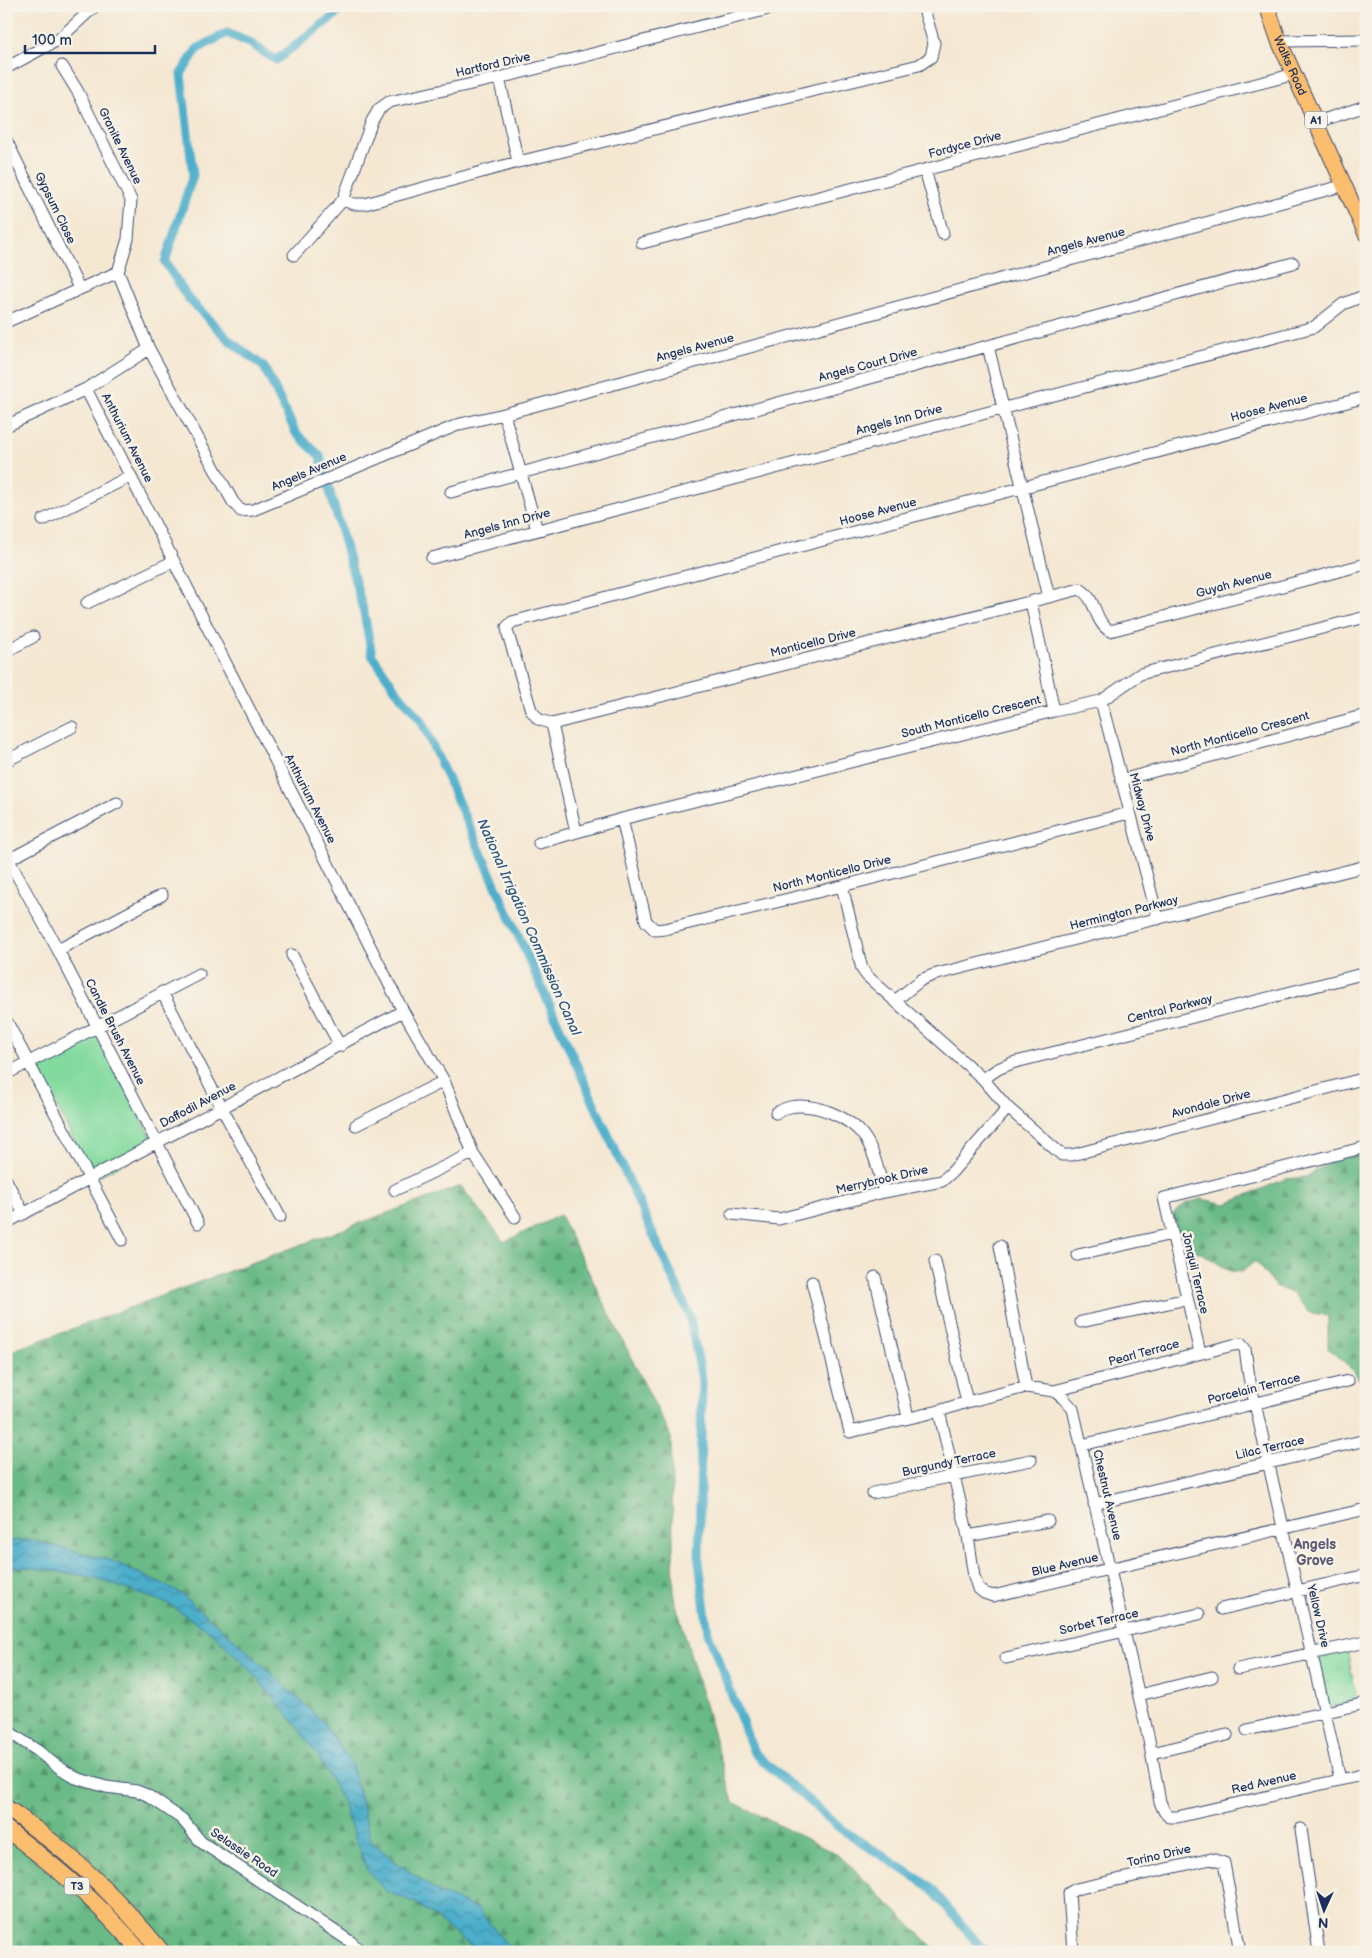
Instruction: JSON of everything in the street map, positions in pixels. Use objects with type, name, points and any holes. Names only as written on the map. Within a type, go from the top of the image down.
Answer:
[{"type":"highway","name":"T3","points":[[6,1808],[69,1854],[141,1926],[162,1952]]},
{"type":"highway","name":"T3","points":[[6,1829],[93,1900],[140,1952]]},
{"type":"highway","points":[[69,1854],[92,1866],[116,1887],[174,1952]]},
{"type":"main road","name":"Walks Road","points":[[1267,6],[1279,41],[1366,234]]},
{"type":"street","points":[[6,68],[58,40],[95,6]]},
{"type":"street","name":"Hartford Drive","points":[[294,255],[343,200],[372,121],[379,109],[389,102],[499,78],[780,6]]},
{"type":"street","points":[[343,200],[354,204],[365,204],[518,162],[919,65],[931,57],[934,43],[923,6]]},
{"type":"street","points":[[1279,41],[1366,40]]},
{"type":"street","name":"Granite Avenue","points":[[62,66],[78,92],[131,200],[128,239],[118,272]]},
{"type":"street","name":"Fordyce Drive","points":[[642,243],[1295,74]]},
{"type":"street","points":[[499,78],[518,162]]},
{"type":"street","points":[[1317,122],[1366,106]]},
{"type":"street","name":"Gypsum Close","points":[[6,140],[79,288]]},
{"type":"street","points":[[925,170],[943,234]]},
{"type":"street","name":"Angels Avenue","points":[[149,349],[233,502],[242,511],[253,510],[460,424],[504,414],[1345,186]]},
{"type":"street","name":"Angels Court Drive","points":[[451,492],[1293,263]]},
{"type":"street","points":[[6,308],[9,320],[118,272],[149,349],[86,389],[6,426]]},
{"type":"street","name":"Angels Inn Drive","points":[[432,558],[1314,327],[1343,304],[1366,295]]},
{"type":"street","points":[[988,346],[1049,597]]},
{"type":"street","name":"Anthurium Avenue","points":[[86,389],[403,1011],[444,1081],[473,1154],[515,1217]]},
{"type":"street","name":"Hoose Avenue","points":[[552,724],[538,719],[531,710],[508,634],[507,627],[512,622],[1366,396]]},
{"type":"street","points":[[504,414],[537,530]]},
{"type":"street","points":[[43,520],[131,476]]},
{"type":"street","points":[[87,603],[174,561]]},
{"type":"street","name":"Guyah Avenue","points":[[1080,589],[1088,593],[1104,627],[1110,631],[1366,564]]},
{"type":"street","name":"Monticello Drive","points":[[552,724],[1080,589]]},
{"type":"street","points":[[1031,602],[1054,711]]},
{"type":"street","name":"South Monticello Crescent","points":[[539,843],[622,819],[1054,711],[1101,701],[1140,674],[1366,617]]},
{"type":"street","points":[[6,651],[33,637]]},
{"type":"street","name":"Midway Drive","points":[[1101,701],[1158,919]]},
{"type":"street","name":"North Monticello Crescent","points":[[1121,780],[1366,715]]},
{"type":"street","points":[[552,724],[576,832]]},
{"type":"street","points":[[6,761],[72,727]]},
{"type":"street","points":[[7,859],[117,803]]},
{"type":"street","name":"North Monticello Drive","points":[[622,819],[646,921],[655,930],[666,929],[842,886],[1129,813]]},
{"type":"street","name":"Candle Brush Avenue","points":[[7,859],[58,950],[198,1223]]},
{"type":"street","name":"Hermington Parkway","points":[[896,1000],[920,980],[933,975],[1366,866]]},
{"type":"street","points":[[842,886],[862,969],[867,976],[983,1079],[1008,1108]]},
{"type":"street","points":[[58,950],[162,895]]},
{"type":"street","points":[[292,955],[340,1046]]},
{"type":"street","name":"Central Parkway","points":[[983,1079],[998,1069],[1012,1063],[1366,973]]},
{"type":"street","points":[[6,1074],[199,974]]},
{"type":"street","points":[[162,992],[280,1217]]},
{"type":"street","name":"Daffodil Avenue","points":[[6,1222],[403,1011]]},
{"type":"street","points":[[6,1020],[122,1240]]},
{"type":"street","name":"Avondale Drive","points":[[1008,1108],[1062,1155],[1072,1155],[1366,1078]]},
{"type":"street","points":[[356,1125],[444,1081]]},
{"type":"street","points":[[776,1113],[790,1107],[809,1106],[831,1112],[845,1120],[864,1136],[871,1151],[884,1192]]},
{"type":"street","name":"Merrybrook Drive","points":[[732,1214],[778,1220],[884,1192],[942,1181],[1008,1108]]},
{"type":"street","name":"Jonquil Terrace","points":[[1200,1353],[1164,1198],[1366,1147]]},
{"type":"street","points":[[395,1190],[473,1154]]},
{"type":"street","points":[[6,1180],[24,1214]]},
{"type":"street","points":[[1078,1255],[1172,1234]]},
{"type":"street","points":[[1000,1246],[1026,1387]]},
{"type":"street","points":[[935,1261],[967,1402]]},
{"type":"street","points":[[875,1277],[908,1417]]},
{"type":"street","points":[[812,1282],[850,1432],[939,1411],[1026,1387],[1054,1391]]},
{"type":"street","points":[[1081,1322],[1187,1299]]},
{"type":"street","name":"Pearl Terrace","points":[[1054,1391],[1241,1344]]},
{"type":"street","name":"Yellow Drive","points":[[1241,1344],[1245,1349],[1249,1377],[1340,1779]]},
{"type":"street","name":"Porcelain Terrace","points":[[1082,1445],[1348,1381]]},
{"type":"street","name":"Chestnut Avenue","points":[[1054,1391],[1064,1398],[1072,1409],[1082,1445],[1152,1753],[1160,1802],[1164,1811],[1169,1816]]},
{"type":"street","name":"Blue Avenue","points":[[939,1411],[968,1536],[974,1577],[978,1588],[984,1593],[993,1596],[1366,1509]]},
{"type":"street","name":"Lilac Terrace","points":[[1094,1504],[1366,1440]]},
{"type":"street","name":"Burgundy Terrace","points":[[873,1493],[1031,1460]]},
{"type":"street","points":[[968,1536],[1048,1521]]},
{"type":"street","points":[[1221,1609],[1366,1575]]},
{"type":"street","name":"Sorbet Terrace","points":[[1006,1658],[1199,1614]]},
{"type":"street","points":[[1238,1669],[1312,1655],[1366,1642]]},
{"type":"street","points":[[1139,1695],[1212,1676]]},
{"type":"street","points":[[1247,1730],[1366,1703]]},
{"type":"street","name":"Selassie Road","points":[[6,1730],[76,1778],[106,1787],[137,1791],[148,1795],[182,1819],[201,1842],[351,1942],[361,1952]]},
{"type":"street","points":[[1152,1753],[1227,1735]]},
{"type":"street","name":"Red Avenue","points":[[1169,1816],[1177,1817],[1366,1774]]},
{"type":"street","points":[[1301,1829],[1320,1952]]},
{"type":"street","name":"Torino Drive","points":[[1073,1952],[1069,1893],[1076,1889],[1210,1859],[1224,1863],[1240,1952]]},
{"type":"green space","points":[[96,1032],[156,1146],[93,1179],[36,1065]]},
{"type":"green space","points":[[1366,1147],[1366,1390],[1349,1367],[1328,1349],[1328,1316],[1308,1312],[1294,1294],[1275,1286],[1255,1261],[1242,1272],[1230,1271],[1200,1252],[1171,1245],[1174,1213],[1186,1203],[1202,1199],[1226,1204],[1285,1179],[1306,1177],[1335,1158]]},
{"type":"green space","points":[[461,1186],[504,1242],[560,1215],[671,1437],[674,1597],[733,1802],[840,1856],[938,1952],[513,1952],[478,1909],[439,1893],[393,1860],[371,1841],[351,1763],[323,1722],[243,1647],[180,1593],[113,1561],[31,1540],[6,1541],[6,1353]]},
{"type":"green space","points":[[6,1566],[88,1576],[167,1603],[215,1635],[256,1677],[294,1722],[319,1757],[341,1799],[367,1870],[386,1891],[418,1904],[478,1952],[6,1952]]},
{"type":"green space","points":[[1347,1649],[1357,1701],[1328,1708],[1316,1656]]},
{"type":"water","points":[[31,1540],[113,1561],[180,1593],[243,1647],[323,1722],[351,1763],[371,1841],[393,1860],[439,1893],[478,1909],[513,1952],[478,1952],[418,1904],[386,1891],[367,1870],[341,1799],[319,1757],[294,1722],[256,1677],[215,1635],[167,1603],[88,1576],[6,1566],[6,1541]]},
{"type":"waterway","name":"National Irrigation Commission Canal","points":[[347,6],[276,60],[250,43],[227,33],[197,49],[181,74],[193,175],[165,262],[188,298],[229,340],[264,367],[296,433],[320,456],[364,613],[372,655],[394,687],[422,722],[689,1314],[702,1380],[699,1562],[708,1633],[754,1753],[841,1829],[929,1886],[985,1952]]},
{"type":"district","name":"Angels Grove","points":[[1315,1552]]}]
